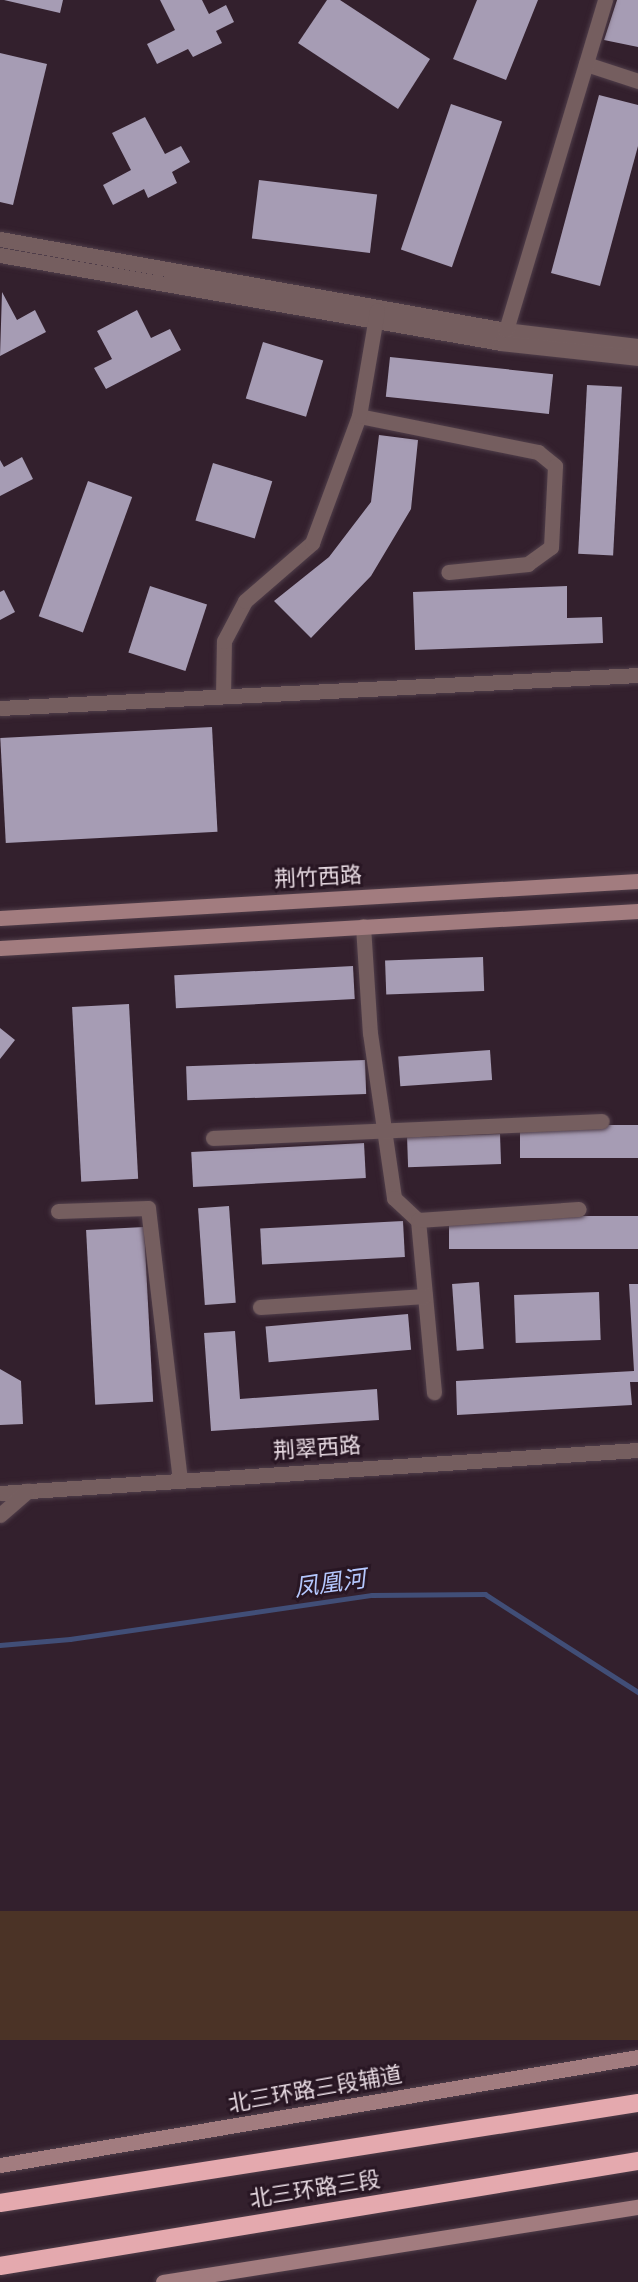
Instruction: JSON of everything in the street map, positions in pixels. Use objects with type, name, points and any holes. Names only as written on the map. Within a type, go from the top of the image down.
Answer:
[{"type":"highway","name":"北三环路三段","points":[[0,2204],[638,2103]]},
{"type":"highway","name":"北三环路三段","points":[[0,2266],[638,2162]]},
{"type":"main road","name":"荆竹西路","points":[[0,918],[638,881]]},
{"type":"main road","points":[[0,948],[638,911]]},
{"type":"main road","name":"北三环路三段辅道","points":[[0,2165],[638,2057]]},
{"type":"main road","points":[[163,2282],[638,2207]]},
{"type":"street","points":[[506,330],[605,0]]},
{"type":"street","points":[[586,64],[638,81]]},
{"type":"street","points":[[0,239],[377,315],[501,343],[638,358]]},
{"type":"street","points":[[0,255],[377,315],[638,345]]},
{"type":"street","points":[[224,696],[224,641],[244,601],[312,543],[359,416],[377,315]]},
{"type":"street","points":[[359,416],[538,452],[555,466],[551,547],[528,564],[448,572]]},
{"type":"street","points":[[0,708],[638,675]]},
{"type":"street","points":[[363,926],[370,1033],[394,1198],[418,1220],[434,1392]]},
{"type":"street","points":[[213,1138],[385,1133],[602,1121]]},
{"type":"street","points":[[58,1211],[148,1208],[180,1479]]},
{"type":"street","points":[[418,1220],[579,1209]]},
{"type":"street","points":[[260,1307],[425,1296]]},
{"type":"street","name":"荆翠西路","points":[[0,1493],[180,1479],[638,1450]]},
{"type":"street","points":[[0,1515],[28,1491]]},
{"type":"shaded area","points":[[0,1911],[638,1911],[638,2040],[0,2040]]},
{"type":"building","points":[[4,0],[63,0],[60,13]]},
{"type":"building","points":[[160,0],[202,0],[209,14],[226,5],[234,22],[216,31],[222,43],[193,57],[188,49],[157,64],[147,44],[175,30]]},
{"type":"building","points":[[327,0],[340,0],[430,59],[398,109],[298,43]]},
{"type":"building","points":[[477,0],[538,0],[506,80],[453,59]]},
{"type":"building","points":[[617,0],[638,0],[638,47],[604,40]]},
{"type":"building","points":[[0,53],[47,64],[13,205],[0,202]]},
{"type":"building","points":[[599,95],[638,105],[638,146],[600,286],[551,273]]},
{"type":"building","points":[[451,104],[502,122],[452,267],[401,250]]},
{"type":"building","points":[[145,117],[165,154],[181,146],[190,162],[172,172],[177,183],[148,198],[144,189],[113,205],[103,185],[131,170],[112,133]]},
{"type":"building","points":[[259,180],[377,195],[370,253],[252,239]]},
{"type":"building","points":[[2,292],[17,320],[35,310],[46,332],[0,356]]},
{"type":"building","points":[[137,310],[151,338],[170,329],[181,350],[106,389],[94,368],[112,359],[97,331]]},
{"type":"building","points":[[263,342],[323,360],[306,417],[246,398]]},
{"type":"building","points":[[390,357],[553,374],[549,414],[386,397]]},
{"type":"building","points":[[587,385],[622,387],[613,556],[578,554]]},
{"type":"building","points":[[379,435],[418,440],[411,509],[371,576],[311,638],[274,601],[329,557],[371,502]]},
{"type":"building","points":[[22,457],[33,479],[0,496],[0,460],[4,467]]},
{"type":"building","points":[[213,463],[272,481],[255,539],[195,520]]},
{"type":"building","points":[[88,481],[132,497],[83,632],[39,616]]},
{"type":"building","points":[[150,586],[207,605],[185,671],[128,653]]},
{"type":"building","points":[[567,586],[567,618],[602,617],[603,643],[415,650],[413,592]]},
{"type":"building","points":[[4,590],[15,612],[0,620],[0,592]]},
{"type":"building","points":[[212,727],[217,832],[6,843],[0,738]]},
{"type":"building","points":[[483,957],[484,991],[386,994],[385,960]]},
{"type":"building","points":[[353,966],[355,999],[176,1008],[174,975]]},
{"type":"building","points":[[129,1004],[138,1179],[81,1182],[72,1007]]},
{"type":"building","points":[[0,1028],[15,1040],[0,1059]]},
{"type":"building","points":[[490,1050],[492,1080],[400,1086],[398,1056]]},
{"type":"building","points":[[365,1060],[366,1094],[187,1100],[186,1066]]},
{"type":"building","points":[[520,1125],[638,1125],[638,1158],[520,1158]]},
{"type":"building","points":[[500,1134],[501,1164],[408,1167],[407,1137]]},
{"type":"building","points":[[364,1143],[366,1178],[193,1187],[191,1152]]},
{"type":"building","points":[[229,1206],[236,1303],[205,1305],[198,1208]]},
{"type":"building","points":[[449,1216],[638,1216],[638,1249],[449,1249]]},
{"type":"building","points":[[403,1221],[405,1257],[262,1264],[260,1228]]},
{"type":"building","points":[[144,1227],[153,1402],[95,1405],[86,1230]]},
{"type":"building","points":[[479,1282],[484,1349],[457,1351],[452,1284]]},
{"type":"building","points":[[629,1284],[638,1284],[638,1382],[630,1382],[632,1405],[457,1415],[456,1381],[634,1371]]},
{"type":"building","points":[[599,1292],[601,1340],[516,1343],[514,1295]]},
{"type":"building","points":[[408,1314],[411,1350],[269,1362],[266,1326]]},
{"type":"building","points":[[235,1331],[240,1399],[377,1389],[379,1420],[211,1431],[204,1333]]},
{"type":"building","points":[[0,1369],[21,1381],[23,1424],[0,1425]]},
{"type":"waterway","name":"凤凰河","points":[[0,1645],[70,1639],[372,1595],[485,1594],[638,1692]]}]
